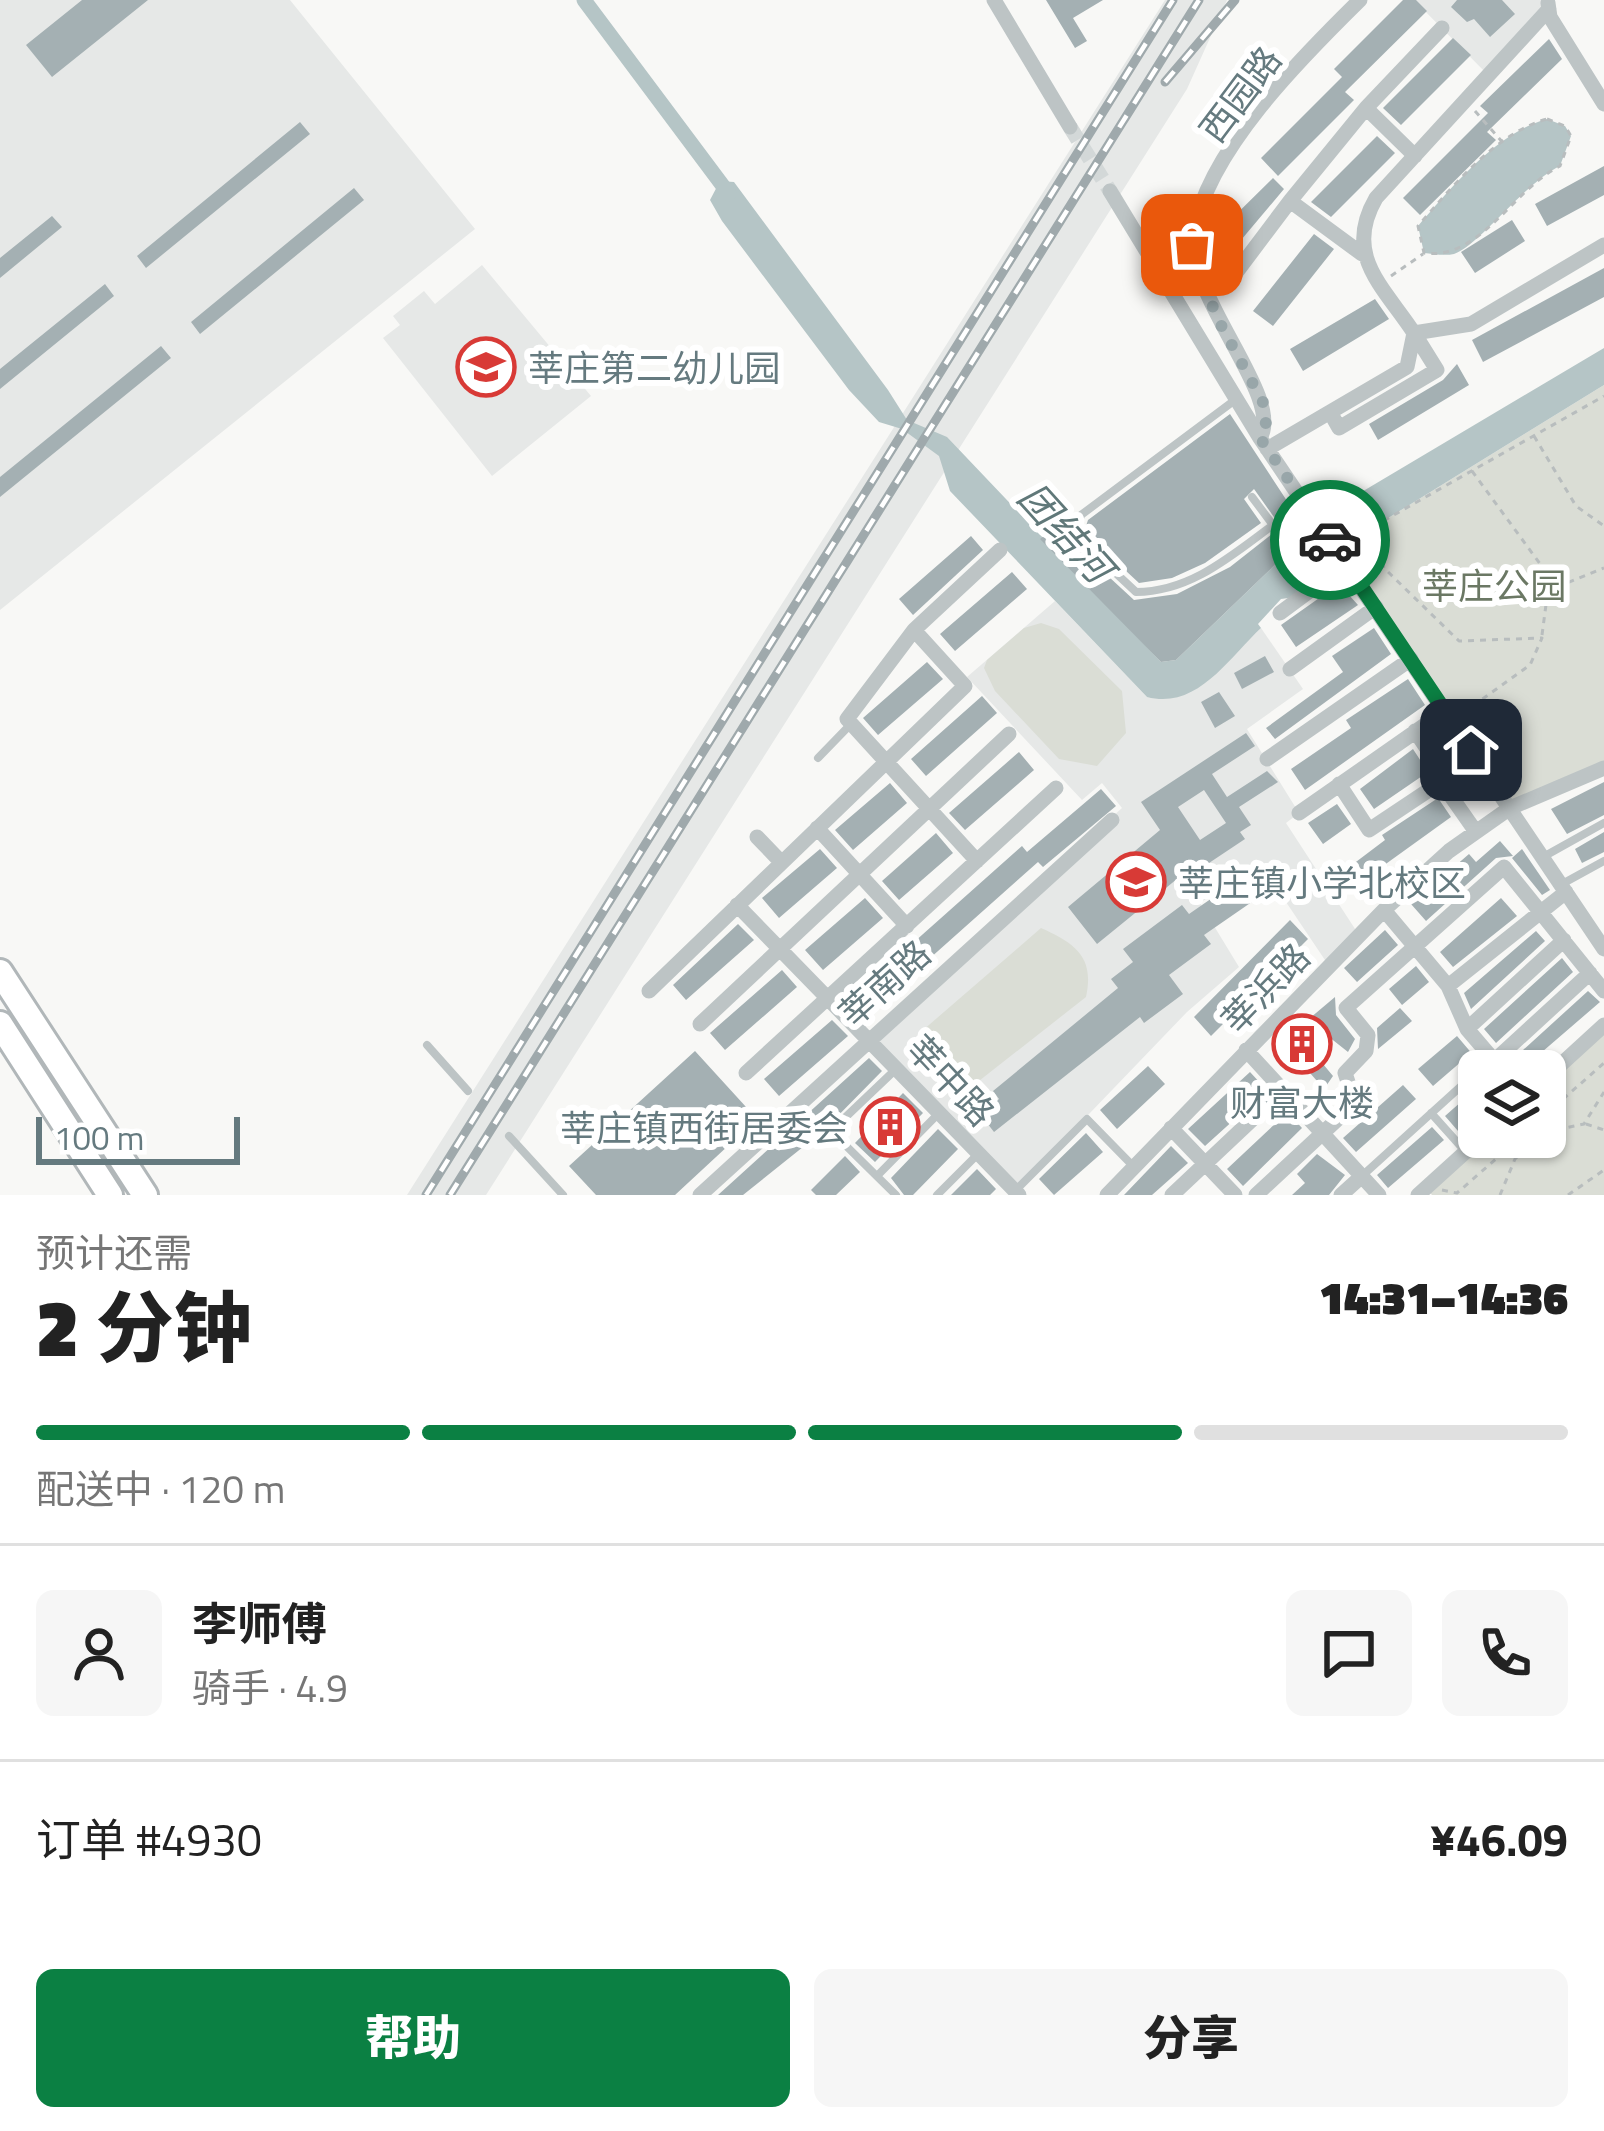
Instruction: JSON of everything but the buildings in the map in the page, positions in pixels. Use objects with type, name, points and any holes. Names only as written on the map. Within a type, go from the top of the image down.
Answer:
[{"type":"highway","points":[[0,972],[145,1195]]},
{"type":"highway","points":[[0,1024],[110,1195]]},
{"type":"street","points":[[994,0],[1070,127]]},
{"type":"street","name":"西园路","points":[[1264,443],[1265,406],[1204,289],[1194,259],[1194,230],[1215,178],[1264,105],[1360,0]]},
{"type":"street","points":[[1362,254],[1368,213],[1548,5],[1597,78],[1604,104]]},
{"type":"street","points":[[1228,282],[1366,108],[1442,28]]},
{"type":"street","points":[[1366,108],[1415,156]]},
{"type":"street","points":[[1110,191],[1264,443],[1604,949]]},
{"type":"street","points":[[1290,201],[1362,254],[1437,370],[1339,428],[1330,412]]},
{"type":"street","points":[[1414,333],[1471,324],[1604,245]]},
{"type":"street","points":[[1264,443],[1330,412],[1407,367],[1414,333]]},
{"type":"street","points":[[977,861],[847,719],[914,630],[1000,550]]},
{"type":"street","points":[[1280,613],[1342,567],[1354,586],[1364,590]]},
{"type":"street","points":[[1289,669],[1376,608]]},
{"type":"street","points":[[649,991],[965,686],[914,630]]},
{"type":"street","points":[[1267,759],[1411,659]]},
{"type":"street","points":[[1298,813],[1415,731],[1448,716]]},
{"type":"street","points":[[1339,784],[1369,830],[1447,778],[1415,731]]},
{"type":"street","points":[[700,1024],[1009,734]]},
{"type":"street","name":"莘浜路","points":[[1107,1195],[1384,910],[1510,808],[1604,768]]},
{"type":"street","points":[[1441,782],[1476,832]]},
{"type":"street","points":[[746,1073],[1056,788]]},
{"type":"street","name":"莘南路","points":[[700,1195],[868,1036],[1112,820]]},
{"type":"street","points":[[817,828],[907,926]]},
{"type":"street","points":[[757,837],[782,862]]},
{"type":"street","points":[[1256,1195],[1355,1103],[1345,1073],[1366,1051],[1368,1035],[1346,1008],[1412,944],[1504,867],[1604,991]]},
{"type":"street","points":[[1448,986],[1541,912],[1563,888]]},
{"type":"street","name":"莘中路","points":[[736,905],[898,1067],[1015,1194]]},
{"type":"street","points":[[1384,910],[1448,986],[1467,1029],[1485,1050]]},
{"type":"street","points":[[1467,1029],[1564,940]]},
{"type":"street","points":[[1514,1050],[1590,973]]},
{"type":"street","points":[[1566,1060],[1604,1025]]},
{"type":"street","points":[[1246,1050],[1379,1195]]},
{"type":"street","points":[[1172,1195],[1258,1114]]},
{"type":"street","points":[[1171,1128],[1235,1195]]},
{"type":"street","points":[[1426,1193],[1460,1158]]},
{"type":"street","points":[[1341,1195],[1362,1176]]},
{"type":"lane","points":[[1236,399],[1081,515],[1076,536],[1136,592],[1158,592],[1210,572],[1273,525],[1252,497]]},
{"type":"lane","points":[[818,758],[851,724]]},
{"type":"lane","points":[[1543,857],[1604,824]]},
{"type":"lane","points":[[1563,888],[1604,861]]},
{"type":"lane","points":[[427,1045],[468,1090]]},
{"type":"lane","points":[[896,1195],[831,1131],[898,1067]]},
{"type":"lane","points":[[1362,1176],[1458,1089]]},
{"type":"lane","points":[[877,1176],[940,1112]]},
{"type":"lane","points":[[1431,1113],[1458,1143]]},
{"type":"lane","points":[[1015,1194],[1088,1118],[1134,1167]]},
{"type":"lane","points":[[509,1136],[563,1195]]},
{"type":"lane","points":[[937,1195],[979,1153]]},
{"type":"path","points":[[1465,101],[1504,144]]},
{"type":"path","points":[[1382,283],[1424,253],[1453,254],[1466,246],[1528,184],[1560,166],[1571,136],[1565,126],[1547,119],[1523,126],[1418,226],[1424,253]]},
{"type":"path","points":[[1542,638],[1459,641],[1384,568],[1378,549],[1385,520],[1604,396]]},
{"type":"path","points":[[1534,436],[1576,506],[1604,526]]},
{"type":"path","points":[[1472,471],[1557,587]]},
{"type":"path","points":[[1448,716],[1530,665],[1542,638],[1546,597],[1557,587],[1604,568]]},
{"type":"path","points":[[1566,1097],[1604,1064]]},
{"type":"path","points":[[1584,1124],[1604,1092]]},
{"type":"path","points":[[1566,1128],[1584,1124],[1604,1130]]},
{"type":"path","points":[[1457,1193],[1497,1158]]},
{"type":"path","points":[[1500,1195],[1516,1158]]},
{"type":"path","points":[[1568,1195],[1604,1170]]},
{"type":"path","points":[[1426,1193],[1469,1195]]},
{"type":"shaded area","points":[[0,0],[290,0],[475,229],[0,610]]},
{"type":"shaded area","points":[[1165,0],[1227,0],[1187,89],[486,1195],[407,1195]]},
{"type":"shaded area","points":[[1414,0],[1548,0],[1488,75]]},
{"type":"shaded area","points":[[1547,119],[1565,126],[1571,136],[1560,166],[1531,186],[1465,248],[1450,255],[1424,253],[1418,226],[1445,195],[1510,136]]},
{"type":"shaded area","points":[[720,181],[734,182],[907,420],[947,437],[1161,662],[1176,660],[1333,509],[1604,348],[1604,385],[1385,520],[1295,597],[1281,599],[1258,624],[1261,628],[1196,689],[1165,699],[1147,697],[950,491],[939,456],[902,429],[879,422],[849,390],[722,221],[710,200]]},
{"type":"shaded area","name":"莘庄第二幼儿园","points":[[482,265],[591,396],[492,476],[383,338],[400,325],[393,316],[424,291],[435,304]]},
{"type":"shaded area","name":"莘庄镇小学北校区","points":[[1055,601],[1147,697],[1229,658],[1261,628],[1303,689],[1247,729],[1299,813],[1286,823],[1359,935],[1329,966],[1259,862],[1200,903],[1239,967],[1187,1012],[1015,1191],[869,1036],[1122,808],[1102,783],[1082,800],[967,677]]},
{"type":"green space","name":"莘庄公园","points":[[1604,385],[1604,768],[1510,808],[1341,556],[1385,520]]},
{"type":"green space","points":[[1041,623],[1059,629],[1122,691],[1126,733],[1097,766],[1059,759],[995,691],[984,668],[1024,628]]},
{"type":"green space","points":[[1041,928],[1079,953],[1087,971],[1086,997],[970,1088],[940,1077],[927,1063],[922,1031]]},
{"type":"green space","points":[[1604,1025],[1604,1195],[1432,1195],[1426,1188],[1459,1158],[1566,1158],[1566,1060]]},
{"type":"waterway","name":"团结河","points":[[584,0],[729,194]]},
{"type":"tunnel","points":[[1070,127],[1110,191]]},
{"type":"railway","points":[[426,1195],[1173,0]]},
{"type":"railway","points":[[450,1195],[1199,0]]},
{"type":"railway","points":[[1165,82],[1235,0]]},
{"type":"way so far","points":[[1192,245],[1216,316],[1265,406],[1268,417],[1260,438],[1330,540]]},
{"type":"place","name":"莘庄第二幼儿园","points":[[486,367]]},
{"type":"place","name":"莘庄镇小学北校区","points":[[1136,882]]},
{"type":"place","name":"财富大楼","points":[[1302,1044]]},
{"type":"place","name":"莘庄镇西街居委会","points":[[890,1127]]},
{"type":"route","points":[[1330,540],[1471,750]]}]
